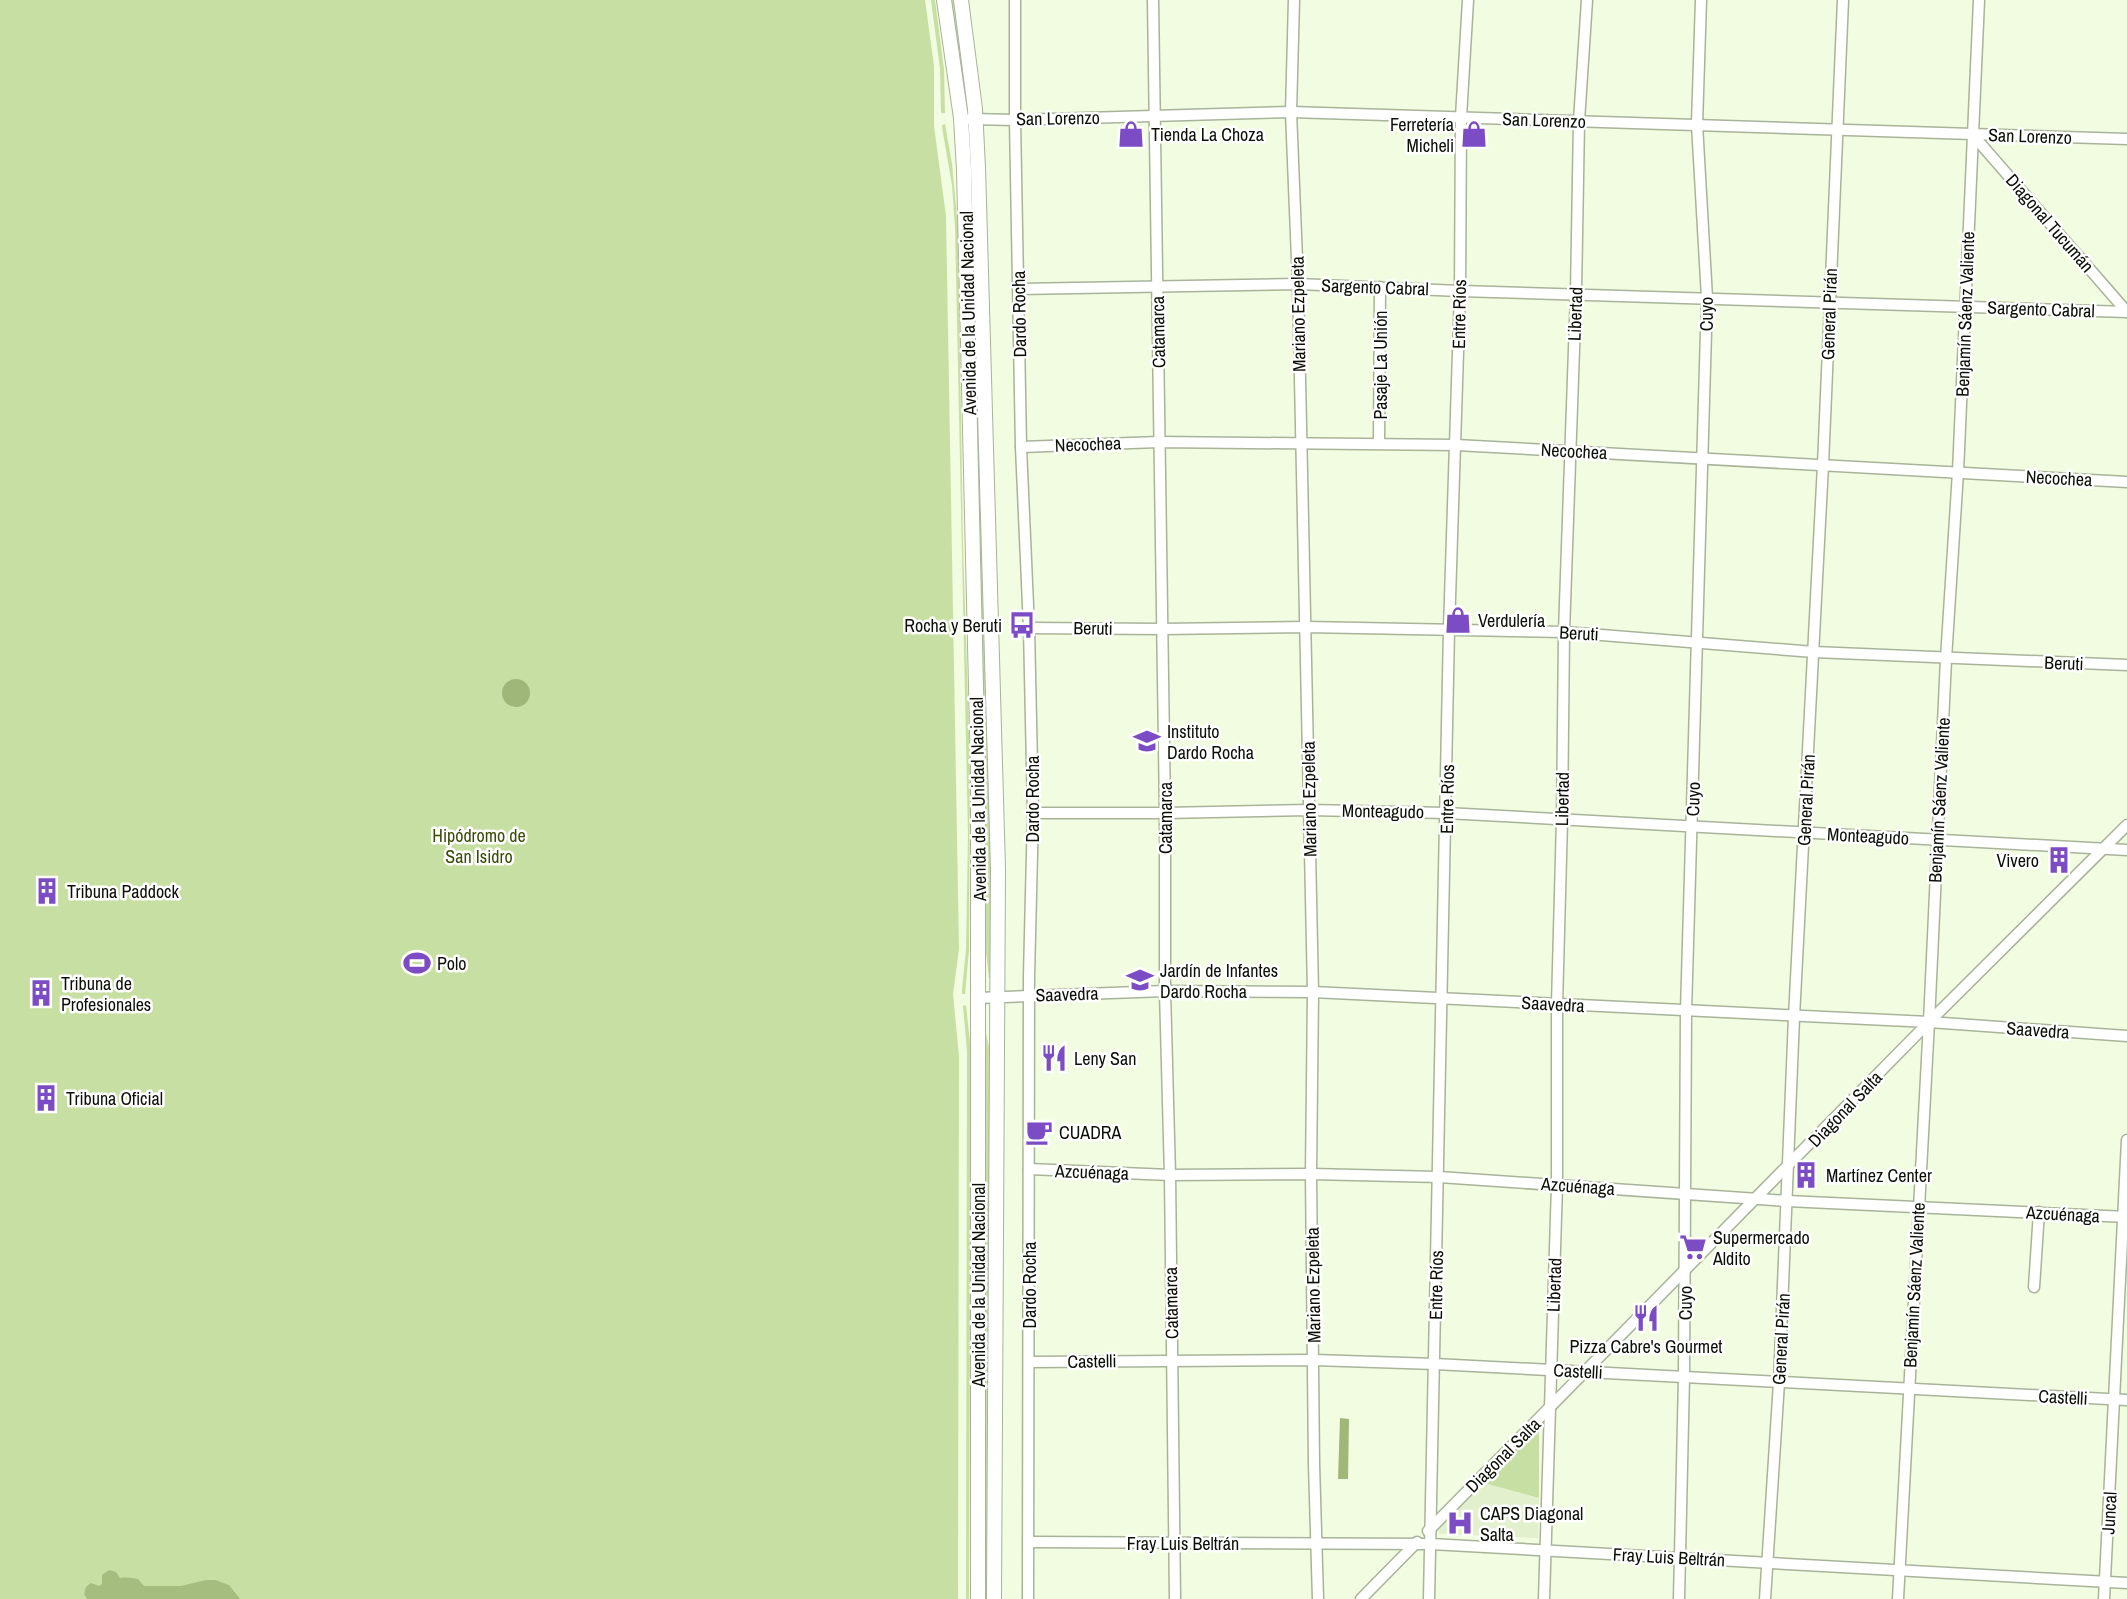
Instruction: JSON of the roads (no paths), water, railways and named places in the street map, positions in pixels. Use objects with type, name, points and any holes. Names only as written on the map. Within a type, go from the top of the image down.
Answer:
[{"type":"main road","name":"Avenida de la Unidad Nacional","points":[[944,0],[961,118],[968,287],[978,773],[978,1599]]},
{"type":"main road","name":"Avenida de la Unidad Nacional","points":[[961,0],[975,119],[987,438],[998,869],[994,1599]]},
{"type":"street","name":"Dardo Rocha","points":[[1015,0],[1021,447],[1034,813],[1030,996],[1030,1542],[1028,1599]]},
{"type":"street","name":"Catamarca","points":[[1153,0],[1175,1599]]},
{"type":"street","name":"Mariano Ezpeleta","points":[[1294,0],[1292,112],[1298,284],[1313,992],[1311,1174],[1318,1599]]},
{"type":"street","name":"Entre Ríos","points":[[1430,1599],[1449,629],[1460,291],[1461,117],[1468,0]]},
{"type":"street","name":"Libertad","points":[[1544,1599],[1557,1185],[1557,1005],[1564,632],[1576,293],[1579,121],[1587,0]]},
{"type":"street","name":"Cuyo","points":[[1679,1599],[1682,1558],[1686,1011],[1707,298],[1697,124],[1701,0]]},
{"type":"street","name":"General Pirán","points":[[1765,1599],[1779,1382],[1794,1017],[1814,652],[1843,0]]},
{"type":"street","name":"Benjamín Sáenz Valiente","points":[[1898,1599],[1946,659],[1958,472],[1979,0]]},
{"type":"street","name":"San Lorenzo","points":[[961,118],[1015,120],[1292,112],[2127,139]]},
{"type":"street","name":"Diagonal Tucumán","points":[[1972,134],[2127,312]]},
{"type":"street","name":"Sargento Cabral","points":[[1019,289],[1298,284],[2127,312]]},
{"type":"street","name":"Pasaje La Unión","points":[[1379,443],[1380,287]]},
{"type":"street","name":"Necochea","points":[[1021,447],[1159,442],[1456,445],[2127,482]]},
{"type":"street","name":"Beruti","points":[[1029,628],[1306,627],[1564,632],[1814,652],[2127,665]]},
{"type":"street","name":"Monteagudo","points":[[1034,813],[1309,810],[1446,813],[2127,850]]},
{"type":"street","name":"Diagonal Salta","points":[[1361,1599],[1788,1168],[1929,1022],[2127,825]]},
{"type":"street","name":"Saavedra","points":[[978,998],[1165,991],[1313,992],[1929,1022],[2127,1036]]},
{"type":"street","name":"Juncal","points":[[2104,1599],[2125,1217],[2127,1140]]},
{"type":"street","name":"Azcuénaga","points":[[1029,1169],[1170,1175],[1311,1174],[1439,1177],[1786,1201],[2125,1217]]},
{"type":"street","points":[[2034,1287],[2038,1212]]},
{"type":"street","name":"Castelli","points":[[1029,1362],[1171,1359],[1435,1364],[2127,1400]]},
{"type":"street","name":"Fray Luis Beltrán","points":[[1030,1542],[1431,1544],[2127,1583]]},
{"type":"place","name":"Tienda La Choza","points":[[1131,134]]},
{"type":"place","name":"Ferretería Micheli","points":[[1474,134]]},
{"type":"place","name":"Verdulería","points":[[1458,620]]},
{"type":"place","name":"Rocha y Beruti","points":[[1022,625]]},
{"type":"place","name":"Instituto Dardo Rocha","points":[[1147,741]]},
{"type":"place","name":"Vivero","points":[[2059,860]]},
{"type":"place","name":"Tribuna Paddock","points":[[47,891]]},
{"type":"place","name":"Polo","points":[[417,963]]},
{"type":"place","name":"Jardín de Infantes Dardo Rocha","points":[[1140,980]]},
{"type":"place","name":"Tribuna de Profesionales","points":[[41,993]]},
{"type":"place","name":"Leny San","points":[[1054,1058]]},
{"type":"place","name":"Tribuna Oficial","points":[[46,1098]]},
{"type":"place","name":"CUADRA","points":[[1039,1132]]},
{"type":"place","name":"Martínez Center","points":[[1806,1175]]},
{"type":"place","name":"Supermercado Aldito","points":[[1693,1247]]},
{"type":"place","name":"Pizza Cabre's Gourmet","points":[[1646,1318]]},
{"type":"place","name":"CAPS Diagonal Salta","points":[[1460,1523]]},
{"type":"park label","name":"Hipódromo de San Isidro","points":[[479,845]]}]
